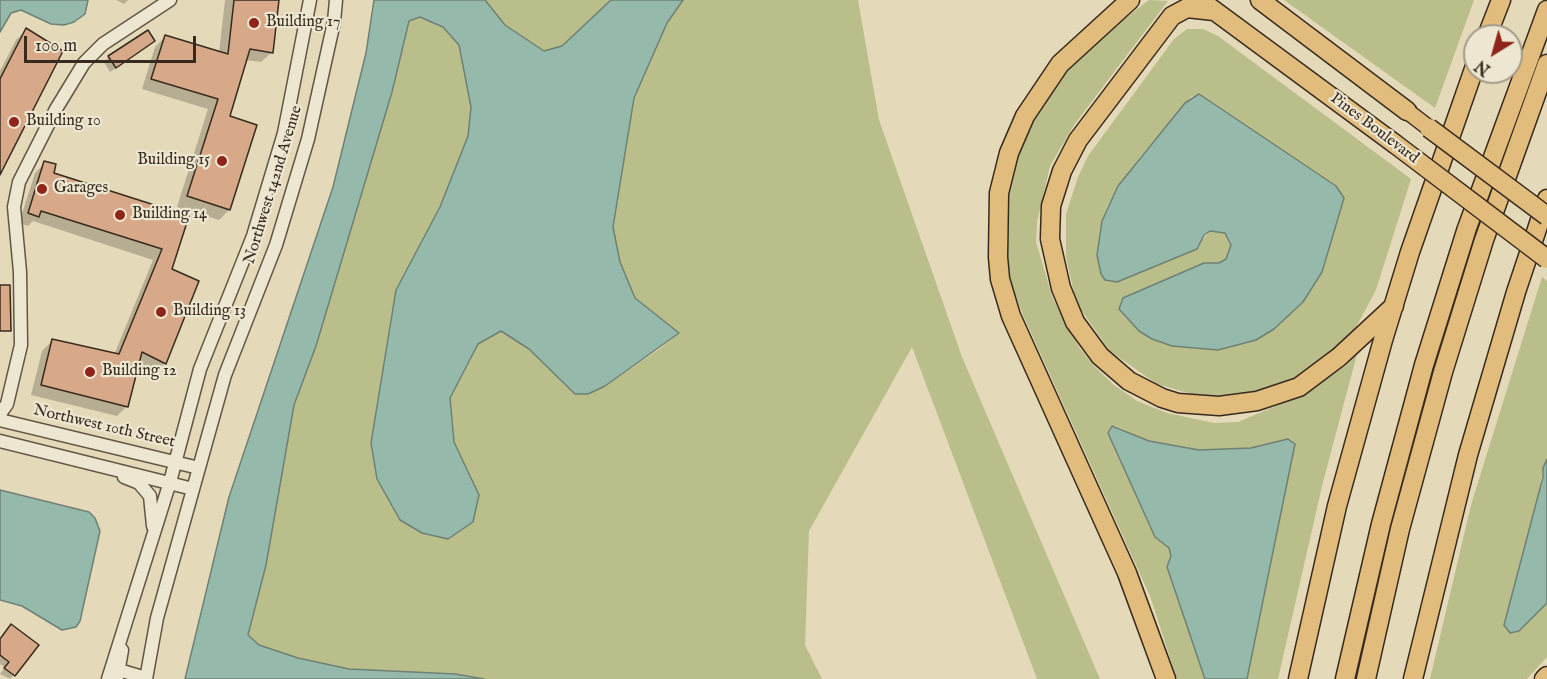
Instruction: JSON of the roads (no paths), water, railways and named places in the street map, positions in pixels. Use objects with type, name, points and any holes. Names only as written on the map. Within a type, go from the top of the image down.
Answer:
[{"type":"highway","points":[[1130,0],[1060,64],[1024,116],[1009,153],[999,193],[998,257],[1000,279],[1011,316],[1128,573],[1166,679]]},
{"type":"highway","name":"Pines Boulevard","points":[[1260,0],[1407,111]]},
{"type":"highway","points":[[1491,24],[1501,0]]},
{"type":"highway","points":[[1207,5],[1187,8],[1172,16],[1078,140],[1062,171],[1051,206],[1050,239],[1060,288],[1075,322],[1100,356],[1136,385],[1178,403],[1218,406],[1257,401],[1299,387],[1333,363],[1394,306]]},
{"type":"highway","name":"Pines Boulevard","points":[[1207,5],[1547,259]]},
{"type":"highway","points":[[1345,679],[1398,458],[1445,296],[1504,123],[1547,10]]},
{"type":"highway","points":[[1366,679],[1400,529],[1446,360],[1484,240],[1547,64]]},
{"type":"highway","points":[[1298,679],[1337,506],[1394,306],[1469,84]]},
{"type":"highway","name":"Pines Boulevard","points":[[1429,128],[1547,216]]},
{"type":"highway","points":[[1413,679],[1468,455],[1516,292],[1547,199]]},
{"type":"main road","name":"Pines Boulevard","points":[[1407,111],[1429,128]]},
{"type":"street","points":[[0,414],[8,404],[21,345],[20,262],[14,207],[19,182],[56,109],[84,63],[103,44],[170,0]]},
{"type":"street","name":"Northwest 142nd Avenue","points":[[108,679],[170,482],[200,369],[253,236],[284,133],[310,0]]},
{"type":"street","name":"Northwest 142nd Avenue","points":[[141,678],[225,375],[276,245],[308,139],[334,22],[336,0]]},
{"type":"street","name":"Northwest 10th Street","points":[[0,420],[199,468]]},
{"type":"street","points":[[0,441],[193,489]]},
{"type":"street","points":[[102,466],[145,488],[152,504],[153,531]]},
{"type":"street","name":"Northwest 142nd Avenue","points":[[118,675],[127,613]]},
{"type":"street","points":[[118,675],[141,678]]},
{"type":"place","name":"Building 17","points":[[254,23]]},
{"type":"place","name":"Building 10","points":[[14,122]]},
{"type":"place","name":"Building 15","points":[[222,161]]},
{"type":"place","name":"Garages","points":[[42,189]]},
{"type":"place","name":"Building 14","points":[[120,215]]},
{"type":"place","name":"Building 13","points":[[161,312]]},
{"type":"place","name":"Building 12","points":[[90,372]]}]
